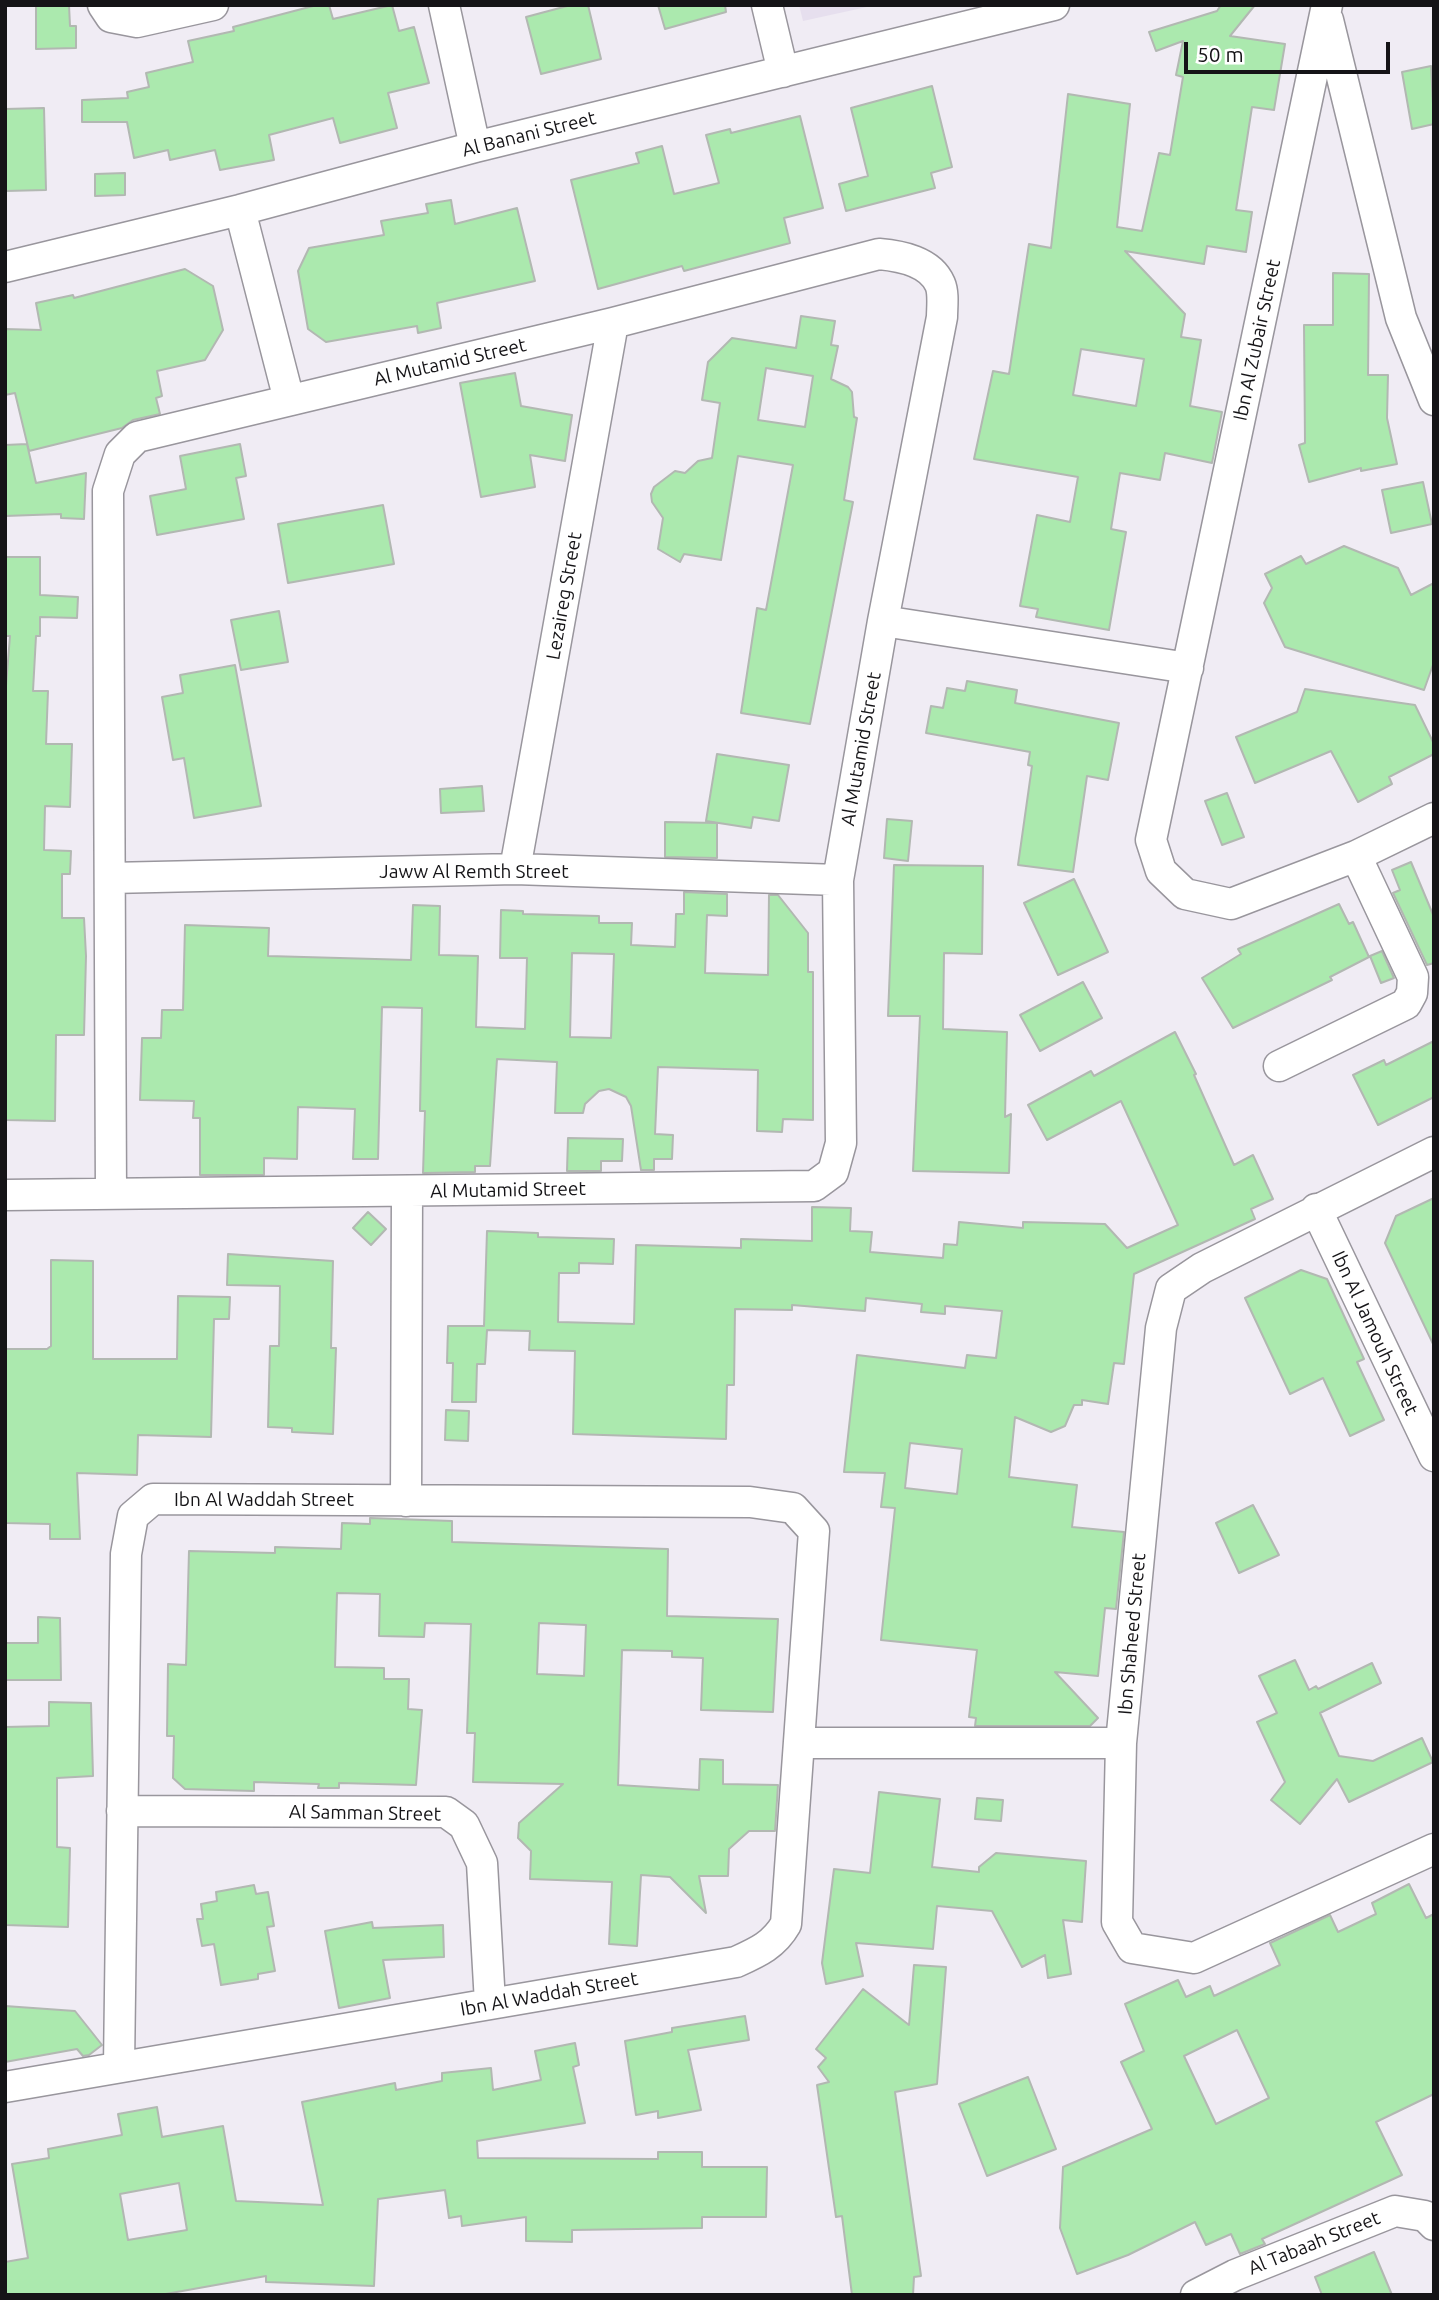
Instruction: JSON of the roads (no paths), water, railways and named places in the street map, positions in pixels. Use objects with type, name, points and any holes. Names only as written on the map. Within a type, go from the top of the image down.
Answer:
[{"type":"street","points":[[103,5],[111,17],[137,22],[213,5]]},
{"type":"street","points":[[444,5],[475,147]]},
{"type":"street","points":[[767,5],[783,72]]},
{"type":"street","name":"Al Banani Street","points":[[5,267],[240,211],[475,147],[1054,5]]},
{"type":"street","name":"Ibn Al Zubair Street","points":[[1327,9],[1401,318],[1434,400]]},
{"type":"street","name":"Ibn Al Zubair Street","points":[[1327,9],[1151,841],[1154,859],[1167,877],[1185,894],[1231,904],[1356,856],[1434,818]]},
{"type":"street","points":[[240,211],[289,400]]},
{"type":"street","name":"Al Mutamid Street","points":[[5,1195],[111,1194],[407,1191],[814,1186],[833,1172],[841,1143],[838,880],[883,621],[942,317],[941,285],[930,272],[908,259],[879,254],[613,323],[137,437],[120,454],[108,491],[111,1194]]},
{"type":"street","name":"Lezaireg Street","points":[[515,869],[613,323]]},
{"type":"street","points":[[883,621],[1188,667]]},
{"type":"street","points":[[1279,1066],[1406,1004],[1412,993],[1413,977],[1356,856]]},
{"type":"street","name":"Jaww Al Remth Street","points":[[110,878],[515,869],[838,880]]},
{"type":"street","name":"Ibn Shaheed Street","points":[[1434,1152],[1202,1268],[1171,1289],[1161,1328],[1121,1743],[1117,1922],[1132,1948],[1194,1958],[1434,1849]]},
{"type":"street","points":[[406,1501],[407,1191]]},
{"type":"street","name":"Ibn Al Jamouh Street","points":[[1316,1209],[1434,1456]]},
{"type":"street","name":"Ibn Al Waddah Street","points":[[5,2087],[736,1962],[777,1940],[786,1924],[814,1531],[793,1508],[750,1502],[153,1500],[133,1516],[126,1554],[119,2066]]},
{"type":"street","points":[[799,1743],[1121,1743]]},
{"type":"street","name":"Al Samman Street","points":[[122,1811],[446,1812],[464,1825],[482,1863],[490,2003]]},
{"type":"street","name":"Al Tabaah Street","points":[[1196,2295],[1235,2275],[1395,2211],[1425,2216],[1434,2225]]}]
